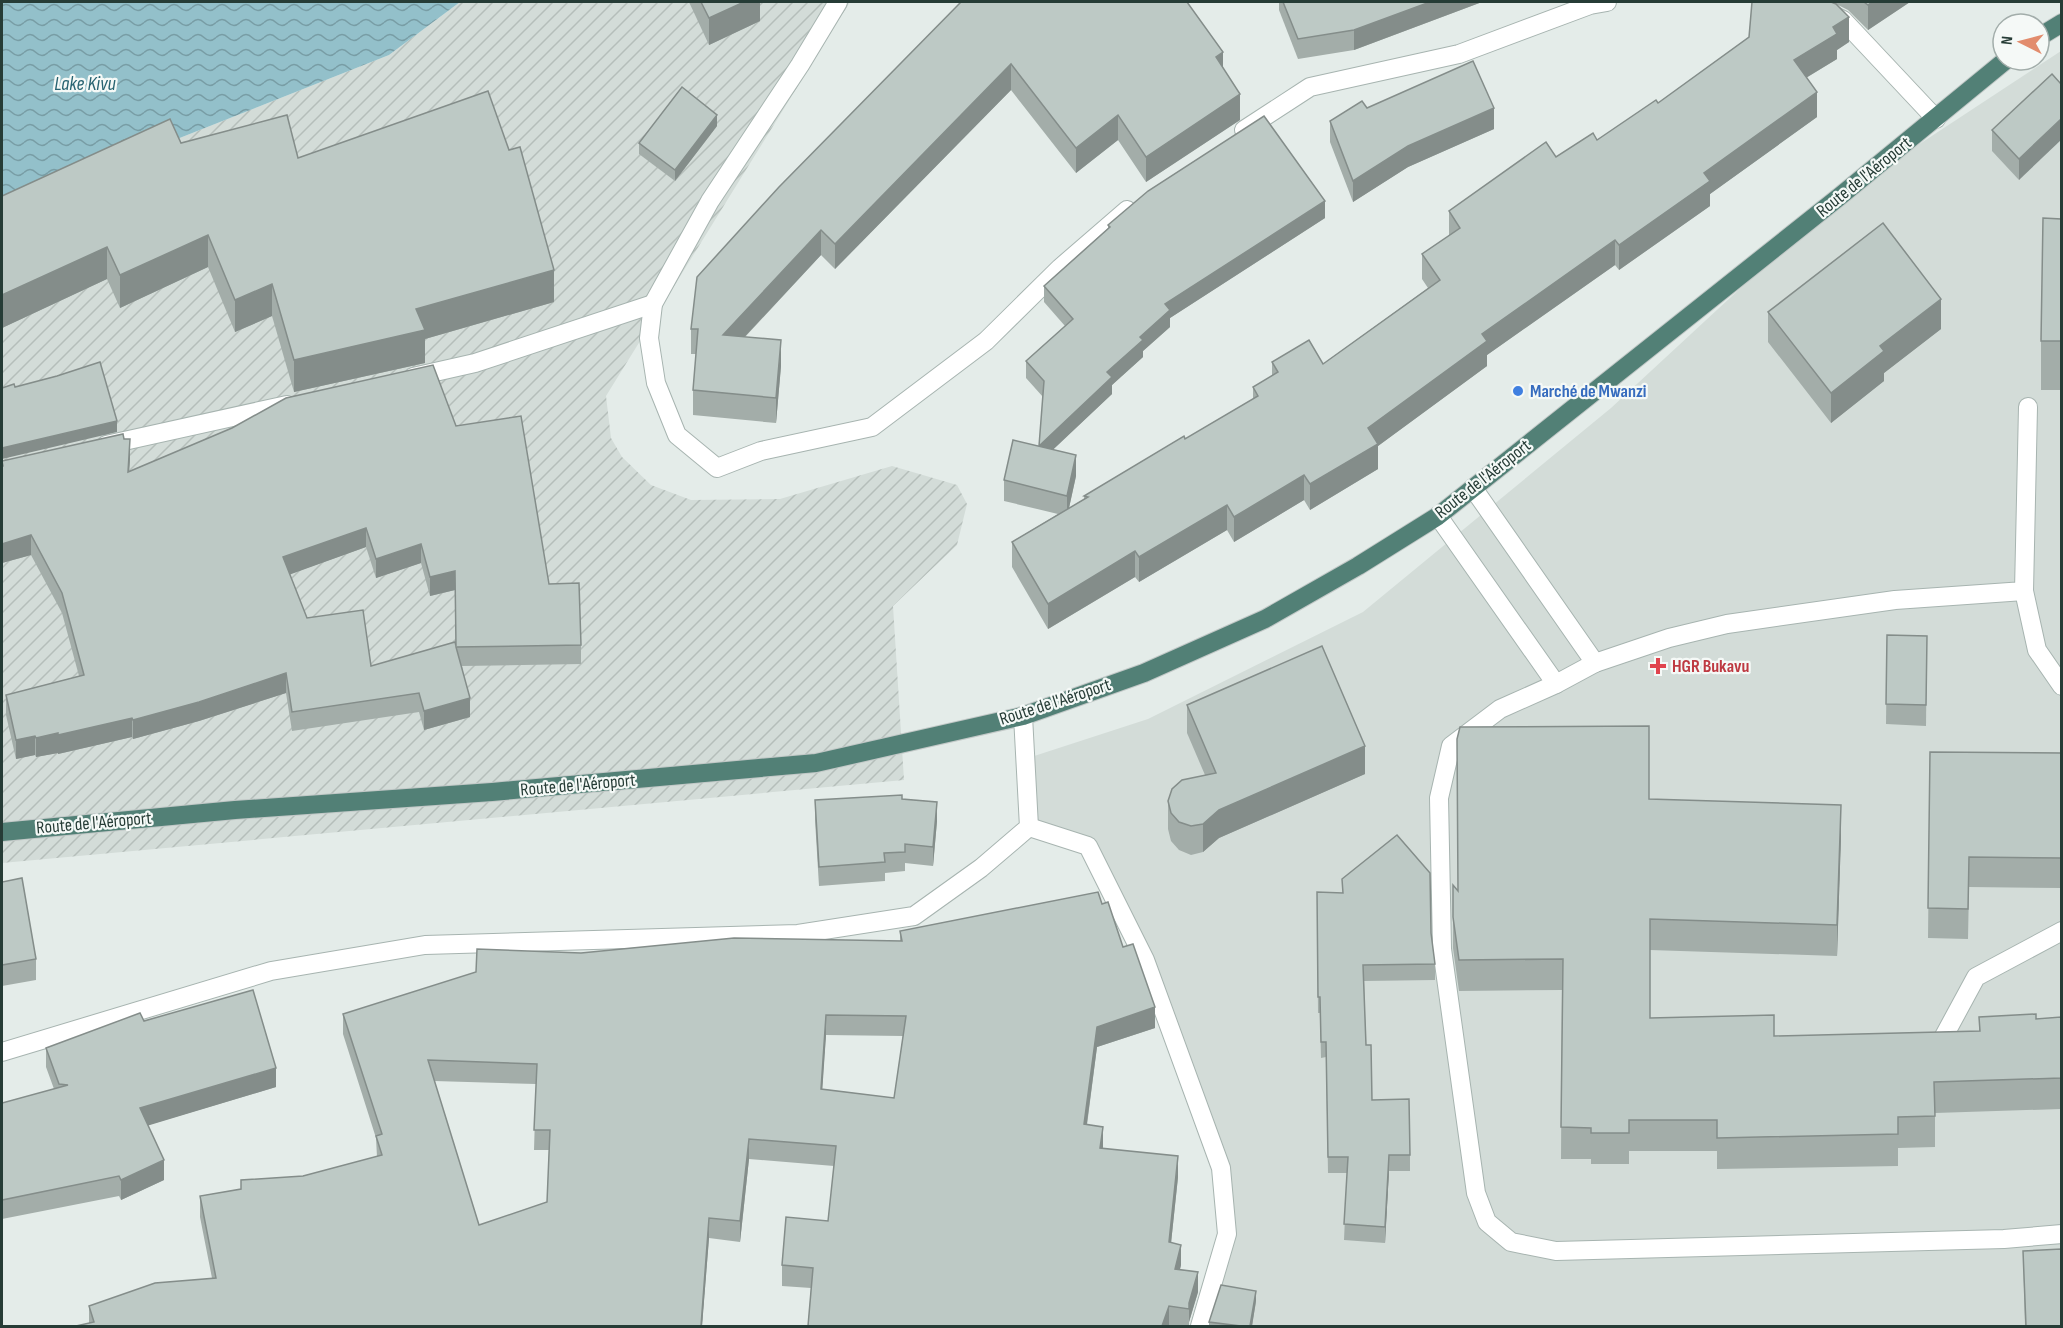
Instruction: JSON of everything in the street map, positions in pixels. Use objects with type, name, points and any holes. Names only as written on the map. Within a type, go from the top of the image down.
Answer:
[{"type":"highway","name":"Route de l'Aéroport","points":[[2,832],[235,810],[516,790],[816,763],[1023,716],[1144,673],[1265,619],[1358,566],[1438,516],[1992,72]]},
{"type":"street","points":[[838,2],[800,65],[710,201],[652,304],[649,338],[656,383],[677,435],[717,468],[761,451],[872,427],[986,341],[1060,268],[1141,199]]},
{"type":"street","points":[[1231,139],[1310,87],[1459,54],[1590,5],[1607,2]]},
{"type":"street","points":[[1806,2],[1843,20],[1936,118]]},
{"type":"street","points":[[394,381],[475,363],[652,304]]},
{"type":"street","points":[[94,448],[302,402]]},
{"type":"street","points":[[2028,407],[2024,591],[2037,650],[2061,686]]},
{"type":"street","points":[[1473,488],[1595,663]]},
{"type":"street","points":[[1438,516],[1556,684]]},
{"type":"street","points":[[2024,591],[1895,600],[1727,624],[1669,638],[1595,663],[1556,684],[1500,709],[1450,746],[1439,798],[1442,949],[1476,1193],[1487,1222],[1511,1242],[1556,1251],[2004,1239],[2061,1234]]},
{"type":"street","points":[[1023,716],[1029,828]]},
{"type":"street","points":[[2,1052],[271,971],[425,945],[798,934],[914,916],[981,868],[1029,828]]},
{"type":"street","points":[[1029,828],[1088,846],[1145,960],[1221,1168],[1227,1234],[1200,1326]]},
{"type":"street","points":[[1937,1049],[1976,977],[2061,931]]},
{"type":"shaded area","points":[[460,2],[850,2],[606,396],[611,438],[622,457],[651,485],[691,500],[780,499],[892,466],[957,485],[967,504],[957,545],[893,606],[904,780],[2,863],[2,204],[167,143],[389,55]]},
{"type":"shaded area","name":"HGR Bukavu","points":[[2061,51],[2061,1326],[1200,1326],[1227,1234],[1221,1168],[1088,846],[1029,827],[1025,759],[1148,719],[1363,612],[1611,408],[1839,197],[2029,72],[2051,72],[2051,58]]},
{"type":"water","name":"Lake Kivu","points":[[2,2],[460,2],[389,55],[167,143],[2,204]]},
{"type":"building","points":[[701,2],[744,2],[709,18]]},
{"type":"building","points":[[961,2],[1187,2],[1223,52],[1216,57],[1240,94],[1146,157],[1118,115],[1076,148],[1011,64],[835,244],[821,230],[723,335],[781,340],[776,398],[693,390],[698,329],[691,329],[697,277],[779,187]]},
{"type":"building","points":[[1283,2],[1430,2],[1354,30],[1298,39]]},
{"type":"building","points":[[1752,2],[1831,2],[1849,17],[1833,27],[1837,34],[1794,60],[1817,92],[1704,173],[1710,181],[1619,245],[1615,240],[1482,334],[1487,341],[1368,428],[1378,444],[1310,484],[1304,475],[1234,517],[1227,505],[1139,557],[1135,551],[1048,604],[1012,542],[1184,436],[1185,439],[1258,396],[1253,387],[1278,372],[1272,362],[1309,340],[1323,364],[1440,280],[1422,254],[1460,228],[1449,211],[1546,142],[1556,157],[1593,133],[1597,140],[1656,100],[1658,103],[1749,37]]},
{"type":"building","points":[[1473,61],[1494,108],[1408,146],[1353,181],[1330,121],[1362,101],[1367,108]]},
{"type":"building","points":[[2052,74],[2061,84],[2061,119],[2019,159],[1992,130]]},
{"type":"building","points":[[682,87],[717,115],[675,170],[639,143]]},
{"type":"building","points":[[488,91],[509,150],[520,147],[554,270],[416,309],[425,330],[294,360],[272,284],[235,300],[208,235],[120,275],[107,247],[2,295],[2,196],[170,119],[181,143],[287,115],[298,158]]},
{"type":"building","points":[[1264,116],[1325,201],[1165,304],[1170,310],[1140,337],[1143,340],[1107,372],[1112,377],[1039,446],[1044,381],[1026,361],[1073,319],[1044,286],[1110,227],[1108,225],[1148,191]]},
{"type":"building","points":[[2043,218],[2061,219],[2061,341],[2041,341]]},
{"type":"building","points":[[1883,223],[1941,299],[1880,346],[1884,351],[1831,393],[1768,312]]},
{"type":"building","points":[[100,362],[117,421],[2,448],[2,388],[57,376]]},
{"type":"building","points":[[433,365],[456,426],[521,416],[549,584],[579,583],[581,645],[456,647],[470,698],[424,711],[419,693],[292,712],[286,673],[199,702],[133,720],[132,718],[58,735],[58,733],[16,740],[6,695],[84,675],[62,593],[31,535],[2,544],[2,461],[123,434],[124,439],[130,439],[128,472],[232,428],[286,398]],"holes":[[[366,528],[376,559],[421,544],[430,577],[455,571],[456,646],[455,642],[371,666],[363,610],[307,618],[283,557]]]},
{"type":"building","points":[[1013,440],[1076,455],[1067,496],[1004,480]]},
{"type":"building","points":[[1887,635],[1927,636],[1926,705],[1886,704]]},
{"type":"building","points":[[1322,646],[1365,746],[1219,810],[1203,824],[1191,826],[1179,822],[1171,813],[1168,801],[1172,789],[1182,780],[1216,773],[1187,705]]},
{"type":"building","points":[[1649,726],[1649,799],[1841,805],[1837,925],[1650,919],[1650,1018],[1774,1015],[1774,1036],[1980,1031],[1979,1017],[2036,1014],[2036,1019],[2061,1017],[2061,1078],[1934,1082],[1935,1116],[1898,1117],[1898,1134],[1717,1138],[1717,1120],[1629,1120],[1629,1133],[1591,1133],[1591,1128],[1561,1127],[1563,959],[1459,960],[1453,917],[1453,885],[1458,891],[1457,739],[1460,727]]},
{"type":"building","points":[[1930,752],[2061,753],[2061,858],[1969,857],[1968,909],[1928,908]]},
{"type":"building","points":[[902,795],[902,799],[937,802],[933,847],[905,844],[905,852],[884,853],[885,862],[819,867],[815,800]]},
{"type":"building","points":[[1397,835],[1430,873],[1431,933],[1435,964],[1363,965],[1366,1045],[1371,1045],[1372,1100],[1409,1099],[1410,1155],[1389,1155],[1385,1227],[1344,1224],[1348,1157],[1328,1157],[1326,1042],[1321,1042],[1320,997],[1318,997],[1317,892],[1343,893],[1342,879]]},
{"type":"building","points":[[22,878],[36,959],[2,965],[2,882]]},
{"type":"building","points":[[1098,892],[1102,904],[1108,902],[1123,947],[1133,944],[1155,1007],[1097,1027],[1084,1124],[1103,1127],[1100,1148],[1178,1156],[1169,1242],[1181,1245],[1175,1269],[1198,1272],[1189,1309],[1169,1306],[1162,1326],[808,1326],[813,1268],[782,1265],[786,1217],[828,1221],[836,1146],[749,1139],[740,1221],[709,1218],[701,1326],[76,1326],[94,1322],[89,1306],[155,1283],[216,1278],[200,1196],[241,1189],[241,1180],[303,1176],[382,1155],[376,1136],[382,1134],[343,1014],[476,972],[477,949],[581,953],[734,938],[902,941],[900,931]],"holes":[[[826,1015],[906,1016],[894,1098],[821,1089]],[[428,1060],[537,1064],[534,1130],[550,1130],[547,1202],[479,1225]]]},
{"type":"building","points":[[253,990],[276,1068],[140,1108],[164,1160],[121,1180],[119,1176],[2,1200],[2,1103],[68,1085],[59,1084],[46,1048],[140,1013],[144,1021]]},
{"type":"building","points":[[2061,1249],[2061,1326],[2026,1326],[2023,1251]]},
{"type":"building","points":[[1221,1285],[1256,1291],[1250,1326],[1209,1322]]},
{"type":"place","name":"Marché de Mwanzi","points":[[1518,391]]},
{"type":"place","name":"HGR Bukavu","points":[[1658,666]]}]
